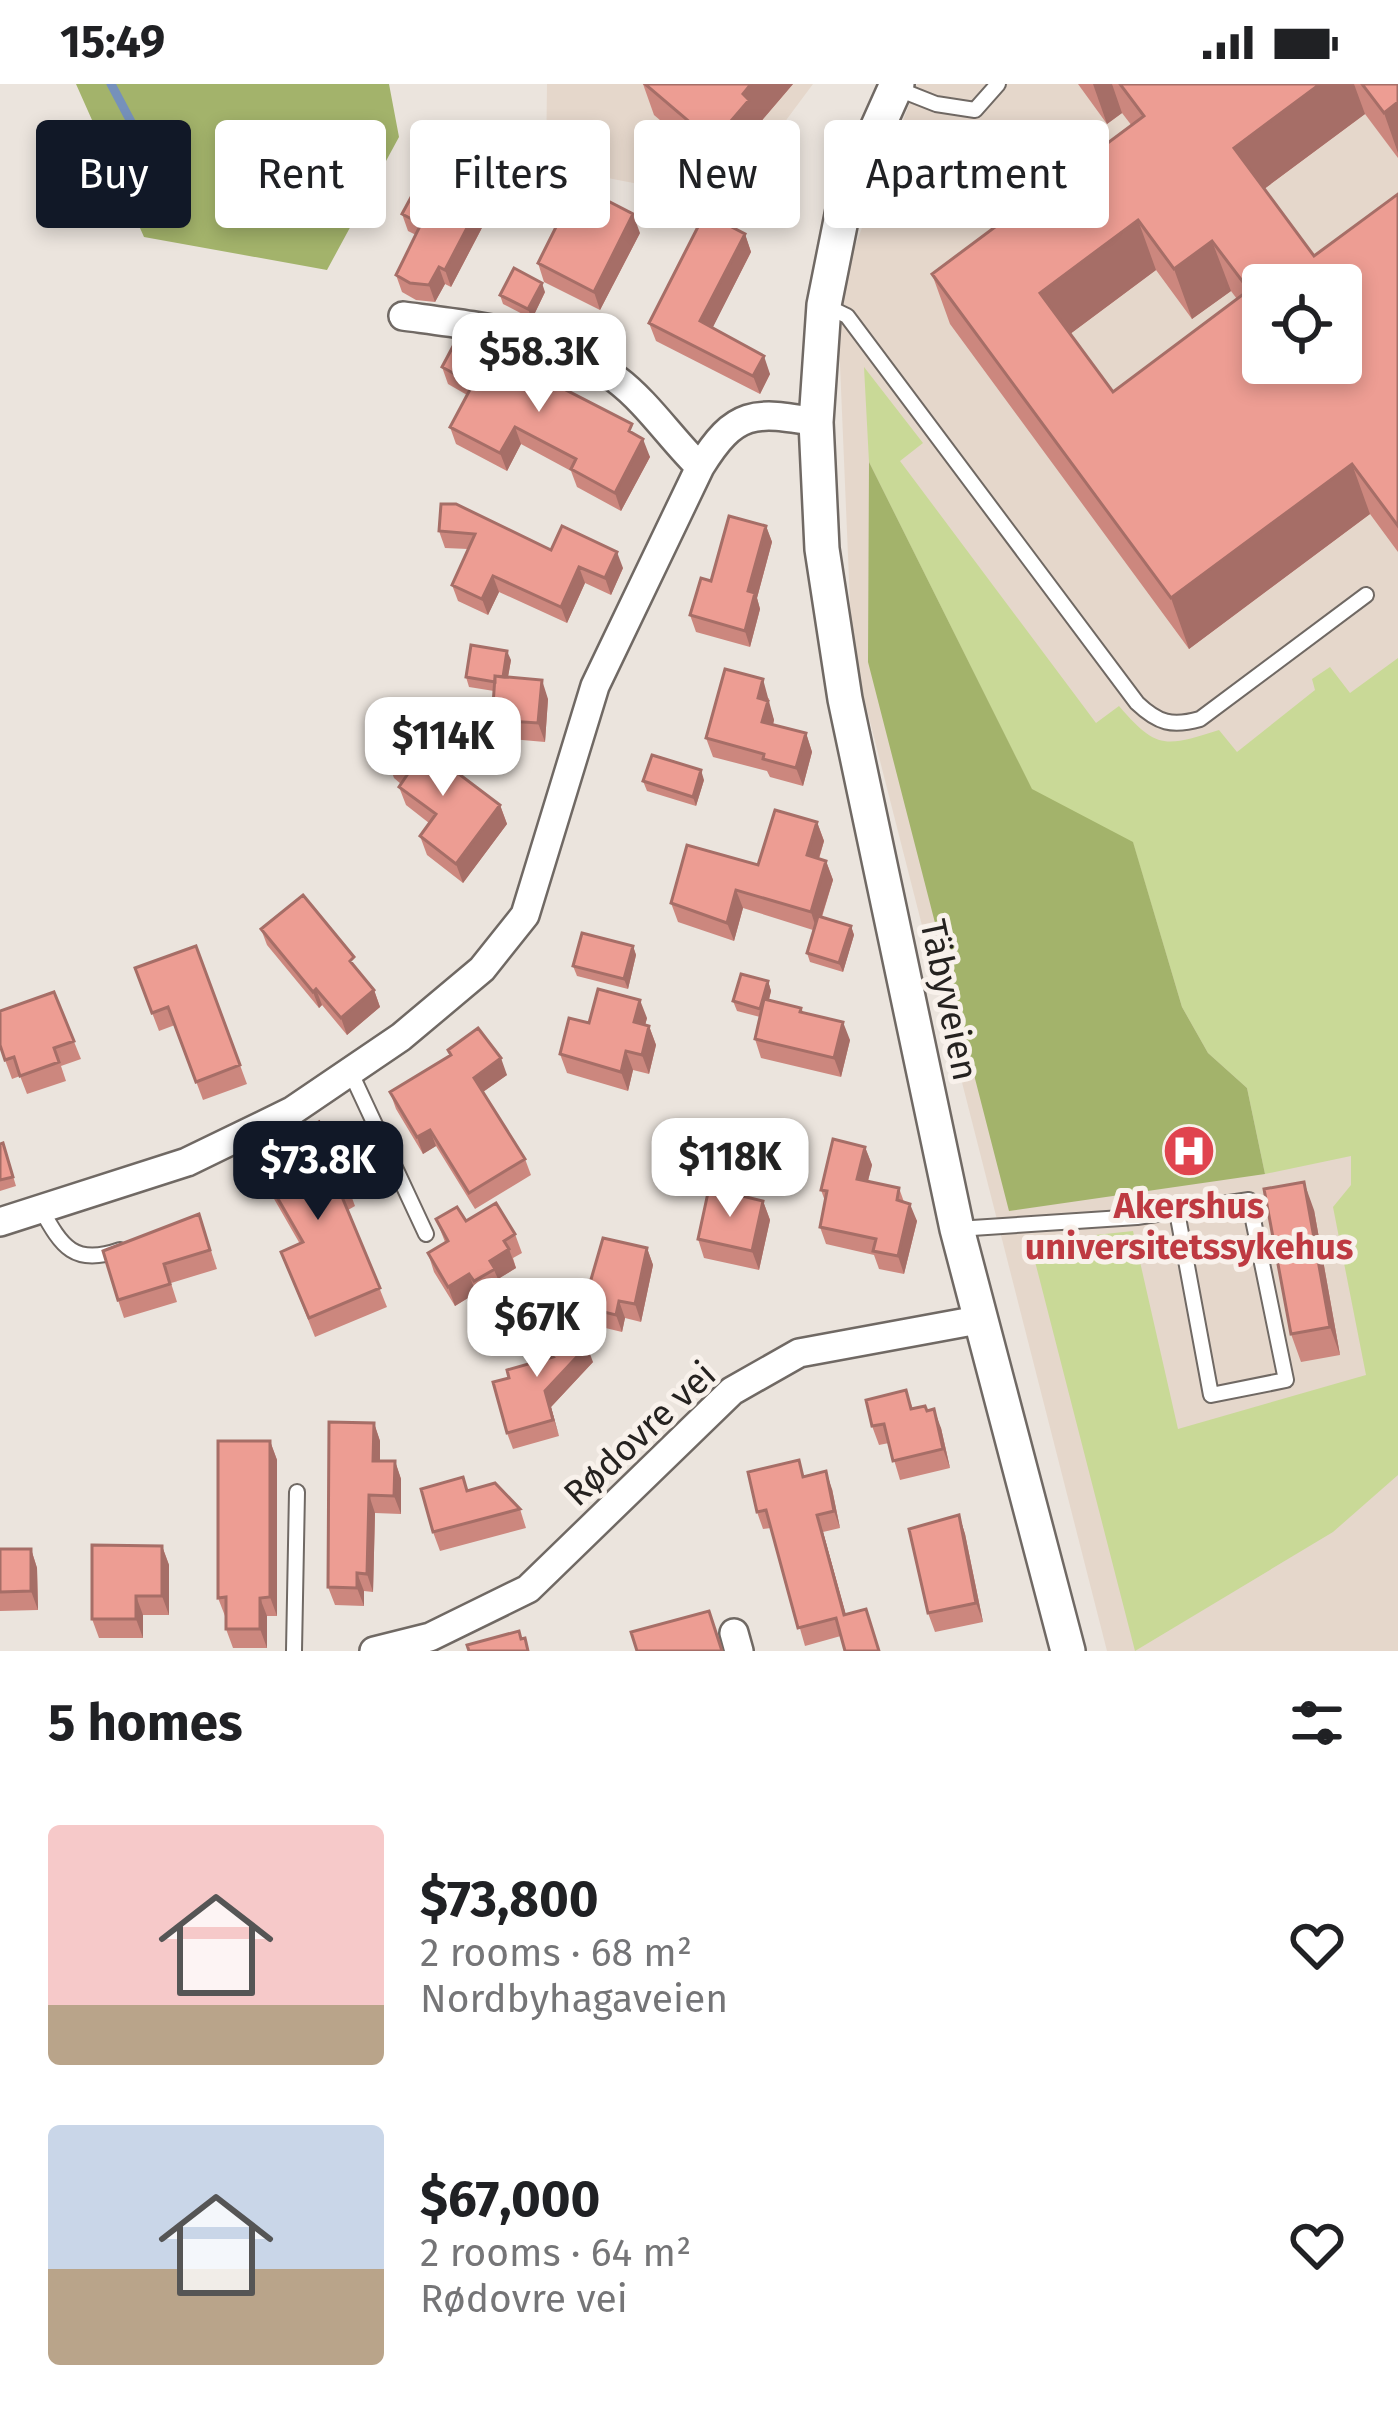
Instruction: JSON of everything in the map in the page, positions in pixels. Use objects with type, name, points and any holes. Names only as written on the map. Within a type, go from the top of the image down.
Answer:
[{"type":"street","name":"Täbyveien","points":[[893,85],[845,200],[824,305],[817,422],[822,549],[845,699],[957,1229],[1068,1651]]},
{"type":"street","points":[[403,316],[488,327],[572,351],[620,381],[700,467]]},
{"type":"street","points":[[0,1222],[187,1162],[292,1111],[401,1037],[482,969],[525,915],[595,686],[700,467],[716,442],[745,417],[817,422]]},
{"type":"street","name":"Rødovre vei","points":[[374,1651],[430,1637],[528,1589],[732,1391],[799,1353],[978,1320]]},
{"type":"lane","points":[[893,85],[936,104],[975,110],[998,84]]},
{"type":"lane","points":[[824,305],[847,316],[1137,703],[1156,720],[1178,725],[1200,719],[1366,595]]},
{"type":"lane","points":[[350,1071],[426,1234]]},
{"type":"lane","points":[[957,1229],[1177,1212],[1249,1200],[1286,1380],[1211,1395],[1177,1212]]},
{"type":"lane","points":[[41,1209],[58,1239],[84,1256],[101,1256],[139,1243]]},
{"type":"lane","points":[[294,1651],[297,1492]]},
{"type":"shaded area","points":[[547,84],[813,84],[786,120],[634,120],[634,183],[610,178],[610,120],[547,120]]},
{"type":"shaded area","name":"Akershus universitetssykehus","points":[[917,84],[1398,84],[1398,1651],[1107,1651],[852,651],[837,293],[862,228],[1109,228],[1109,120],[903,120]]},
{"type":"green space","points":[[76,84],[389,84],[399,137],[386,161],[386,120],[215,120],[215,228],[350,228],[327,270],[144,237],[140,228],[191,228],[191,120],[92,120]]},
{"type":"green space","points":[[864,367],[923,443],[900,461],[1096,723],[1119,706],[1143,731],[1163,741],[1219,730],[1237,752],[1315,690],[1312,679],[1330,667],[1350,693],[1398,658],[1398,1475],[1333,1532],[1135,1651],[1030,1242],[1133,1231],[1178,1429],[1366,1375],[1333,1207],[1351,1185],[1351,1156],[1265,1174],[1247,1088],[1208,1053],[1182,1007],[1133,843],[1032,790],[869,462]]},
{"type":"green space","points":[[869,462],[1032,789],[1133,842],[1182,1007],[1208,1053],[1247,1088],[1265,1174],[1009,1211],[868,662]]},
{"type":"building","points":[[645,84],[751,84],[743,94],[749,100],[732,120],[687,120]]},
{"type":"building","points":[[1120,84],[1320,84],[1234,148],[1314,256],[1398,194],[1398,526],[1352,464],[1171,598],[932,274],[994,228],[1109,228],[1109,142],[1144,116]]},
{"type":"building","points":[[1362,84],[1398,84],[1398,102],[1384,113]]},
{"type":"building","points":[[610,202],[633,214],[594,292],[538,263],[556,228],[610,228]]},
{"type":"building","points":[[419,228],[467,228],[445,270],[439,267],[429,285],[396,275]]},
{"type":"building","points":[[697,228],[734,228],[745,234],[700,321],[764,356],[753,376],[649,323]]},
{"type":"building","points":[[514,268],[542,283],[528,309],[500,295]]},
{"type":"building","points":[[459,335],[632,424],[629,431],[643,439],[615,493],[571,469],[576,459],[515,427],[500,453],[450,427],[473,384],[442,367]]},
{"type":"building","points":[[441,504],[456,504],[551,550],[562,526],[617,552],[605,578],[579,567],[561,607],[493,576],[482,599],[452,585],[475,534],[439,531]]},
{"type":"building","points":[[729,516],[766,526],[748,591],[755,593],[745,631],[690,615],[701,578],[711,581]]},
{"type":"building","points":[[471,645],[507,651],[503,677],[495,676],[495,682],[466,677]]},
{"type":"building","points":[[725,669],[763,679],[758,698],[768,701],[762,722],[806,733],[796,768],[706,738]]},
{"type":"building","points":[[495,676],[542,680],[538,723],[492,720]]},
{"type":"building","points":[[406,734],[500,805],[456,864],[420,836],[436,814],[399,787],[407,775],[387,759]]},
{"type":"building","points":[[652,755],[701,770],[693,797],[643,781]]},
{"type":"building","points":[[775,810],[817,822],[807,855],[826,861],[811,912],[736,890],[727,923],[671,903],[687,845],[758,865]]},
{"type":"building","points":[[303,895],[354,957],[350,961],[374,990],[341,1018],[261,929]]},
{"type":"building","points":[[818,916],[851,926],[839,963],[807,953]]},
{"type":"building","points":[[582,933],[633,946],[624,979],[573,966]]},
{"type":"building","points":[[196,946],[240,1065],[196,1082],[168,1007],[152,1013],[135,968]]},
{"type":"building","points":[[741,974],[768,981],[760,1009],[733,1001]]},
{"type":"building","points":[[598,989],[640,1000],[634,1022],[649,1026],[642,1055],[626,1051],[621,1072],[560,1054],[569,1018],[589,1023]]},
{"type":"building","points":[[54,992],[74,1041],[54,1048],[59,1062],[20,1076],[14,1057],[5,1060],[0,1045],[0,1011]]},
{"type":"building","points":[[764,999],[843,1022],[834,1058],[755,1039]]},
{"type":"building","points":[[478,1028],[501,1058],[474,1078],[525,1159],[469,1193],[430,1130],[417,1137],[390,1092],[451,1055],[448,1050]]},
{"type":"building","points":[[319,1122],[348,1187],[340,1192],[380,1288],[309,1318],[281,1252],[303,1242],[255,1159]]},
{"type":"building","points":[[833,1139],[865,1147],[857,1179],[899,1188],[897,1200],[910,1204],[898,1256],[873,1251],[876,1239],[820,1227],[827,1191],[821,1190]]},
{"type":"building","points":[[0,1144],[13,1177],[0,1180]]},
{"type":"building","points":[[1304,1182],[1330,1327],[1291,1334],[1264,1189]]},
{"type":"building","points":[[709,1188],[763,1201],[752,1251],[698,1239]]},
{"type":"building","points":[[496,1203],[515,1234],[504,1241],[509,1249],[490,1261],[495,1269],[474,1281],[469,1274],[448,1287],[428,1253],[448,1241],[436,1219],[457,1207],[466,1221]]},
{"type":"building","points":[[199,1214],[210,1250],[164,1264],[170,1284],[118,1300],[103,1251]]},
{"type":"building","points":[[603,1238],[647,1248],[635,1304],[619,1301],[616,1315],[583,1307]]},
{"type":"building","points":[[558,1319],[587,1346],[545,1391],[553,1420],[507,1433],[493,1382],[509,1378],[507,1370],[553,1357],[537,1342]]},
{"type":"building","points":[[906,1390],[911,1409],[934,1409],[943,1449],[893,1461],[884,1424],[872,1426],[866,1400]]},
{"type":"building","points":[[329,1422],[374,1423],[373,1461],[395,1461],[394,1496],[369,1495],[367,1574],[357,1573],[357,1588],[328,1587]]},
{"type":"building","points":[[218,1441],[270,1441],[270,1597],[260,1598],[260,1629],[226,1629],[226,1597],[218,1598]]},
{"type":"building","points":[[799,1460],[803,1477],[826,1471],[834,1511],[817,1515],[844,1615],[866,1609],[879,1651],[845,1651],[836,1618],[798,1628],[766,1510],[757,1512],[748,1472]]},
{"type":"building","points":[[463,1477],[467,1491],[495,1483],[520,1509],[433,1532],[421,1489]]},
{"type":"building","points":[[959,1515],[976,1603],[928,1613],[909,1529]]},
{"type":"building","points":[[92,1545],[162,1546],[162,1596],[136,1596],[136,1619],[92,1619]]},
{"type":"building","points":[[0,1549],[31,1549],[31,1591],[0,1592]]},
{"type":"building","points":[[709,1611],[722,1651],[637,1651],[631,1632]]},
{"type":"building","points":[[519,1631],[528,1651],[469,1651],[467,1645]]},
{"type":"waterway","points":[[111,84],[130,120]]},
{"type":"place","name":"Akershus universitetssykehus","points":[[1189,1151]]}]
